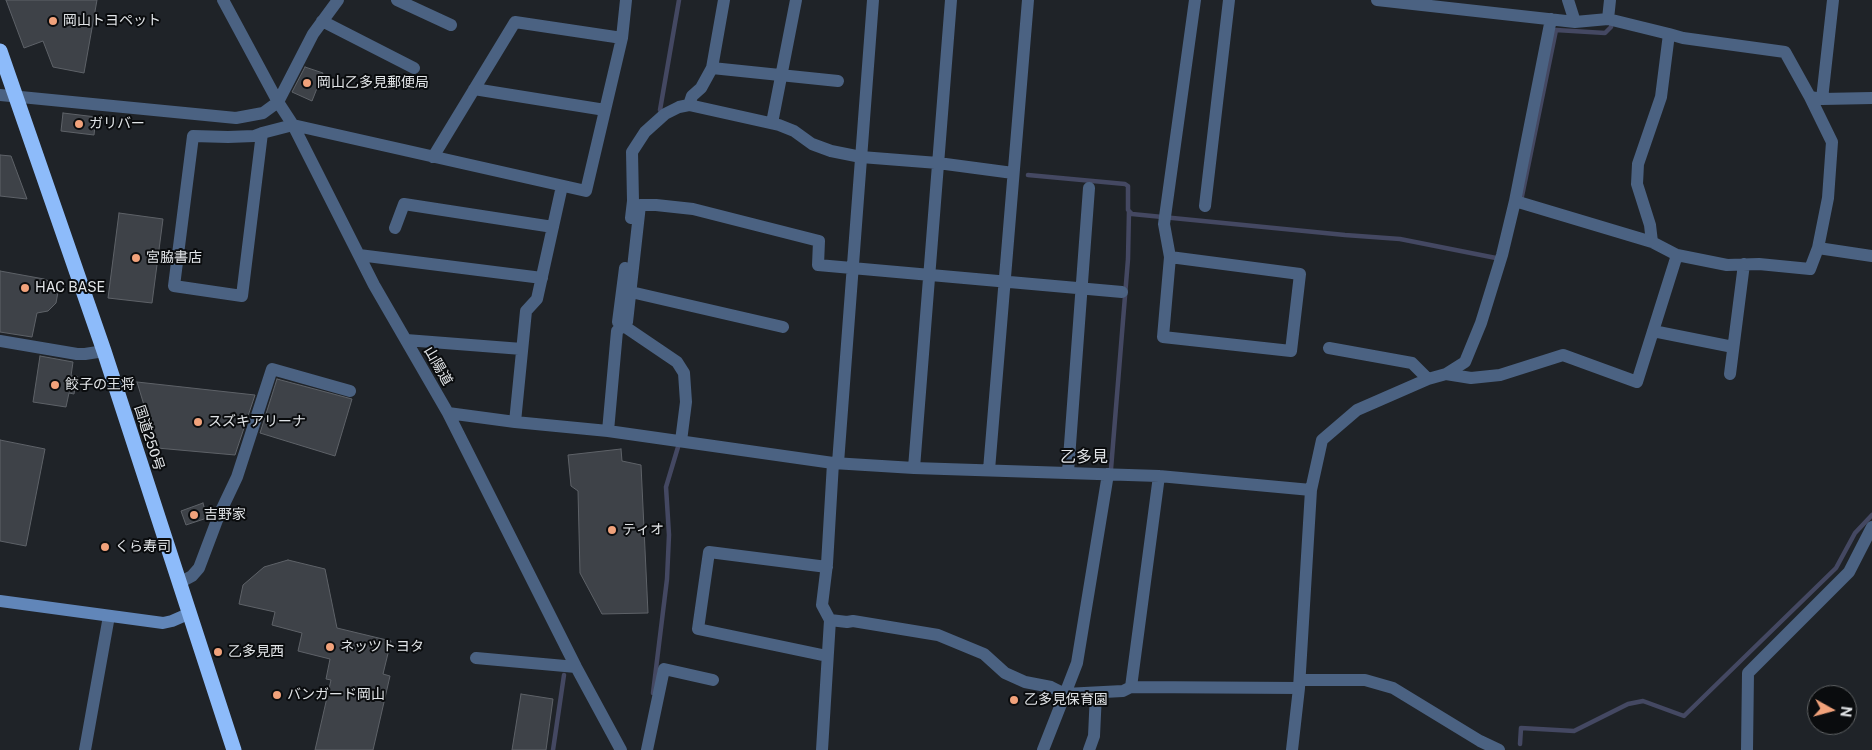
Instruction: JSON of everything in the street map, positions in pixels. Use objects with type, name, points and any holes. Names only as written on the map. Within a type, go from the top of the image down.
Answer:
[{"type":"highway","name":"国道250号","points":[[0,51],[8,95],[104,351],[188,614],[234,750]]},
{"type":"street","name":"山陽道","points":[[223,0],[278,102],[293,125],[374,285],[448,413],[576,667],[621,750]]},
{"type":"street","points":[[8,95],[236,118],[264,113],[278,102],[313,34],[338,0]]},
{"type":"street","points":[[397,0],[451,26]]},
{"type":"street","points":[[262,133],[242,296],[174,286],[193,136],[254,136],[262,133],[293,125],[586,191],[622,38],[626,0]]},
{"type":"street","points":[[688,105],[692,96],[701,88],[712,68],[724,0]]},
{"type":"street","points":[[772,123],[796,0]]},
{"type":"street","points":[[822,750],[830,620],[822,605],[827,568],[853,269],[873,0]]},
{"type":"street","points":[[914,468],[951,0]]},
{"type":"street","points":[[989,470],[1028,0]]},
{"type":"street","points":[[1170,257],[1300,274],[1291,351],[1163,337],[1170,257],[1164,224],[1195,0]]},
{"type":"street","points":[[1205,206],[1229,0]]},
{"type":"street","points":[[1377,0],[1436,3],[1575,22],[1611,20],[1683,38],[1786,52],[1816,98],[1832,142],[1828,198],[1818,248],[1810,269],[1759,264],[1727,265],[1677,255],[1652,242],[1518,202]]},
{"type":"street","points":[[1568,0],[1575,22]]},
{"type":"street","points":[[1610,0],[1611,20]]},
{"type":"street","points":[[1816,98],[1833,0]]},
{"type":"street","points":[[1292,750],[1300,684],[1311,490],[1322,440],[1357,410],[1446,374],[1465,362],[1481,323],[1518,202],[1551,19]]},
{"type":"street","points":[[322,21],[414,68]]},
{"type":"street","points":[[433,157],[515,22],[622,38]]},
{"type":"street","points":[[1652,242],[1650,225],[1637,184],[1638,164],[1661,97],[1669,34]]},
{"type":"street","points":[[712,68],[838,81]]},
{"type":"street","points":[[474,89],[605,110]]},
{"type":"street","points":[[1816,98],[1872,98]]},
{"type":"street","points":[[681,441],[686,402],[684,373],[677,362],[618,322],[633,201],[632,152],[644,132],[665,114],[688,105],[772,123],[794,131],[812,144],[831,151],[861,157],[1013,173]]},
{"type":"street","points":[[516,422],[526,311],[538,300],[562,186]]},
{"type":"street","points":[[1068,472],[1089,188]]},
{"type":"street","points":[[395,228],[404,204],[553,227]]},
{"type":"street","points":[[608,431],[617,331],[627,322],[640,205],[693,209],[819,241],[818,265],[1122,292]]},
{"type":"street","points":[[1818,248],[1872,256]]},
{"type":"street","points":[[359,255],[542,278]]},
{"type":"street","points":[[1446,374],[1471,378],[1500,375],[1563,355],[1637,382],[1677,255]]},
{"type":"street","points":[[1730,374],[1744,264]]},
{"type":"street","points":[[631,292],[784,327]]},
{"type":"street","points":[[1653,331],[1733,347]]},
{"type":"street","points":[[406,340],[522,349]]},
{"type":"street","points":[[0,341],[77,354],[104,351]]},
{"type":"street","points":[[1329,348],[1412,363],[1428,380]]},
{"type":"street","points":[[179,583],[192,576],[199,568],[219,515],[237,477],[272,369],[350,391]]},
{"type":"street","points":[[448,413],[608,431],[835,463],[914,468],[1159,476],[1311,490]]},
{"type":"street","points":[[1042,750],[1077,663],[1108,474]]},
{"type":"street","points":[[1131,687],[1159,476]]},
{"type":"street","points":[[1747,750],[1748,673],[1849,572],[1872,528]]},
{"type":"street","points":[[827,568],[709,552],[698,630],[827,656]]},
{"type":"street","points":[[0,601],[163,623],[188,614]]},
{"type":"street","points":[[85,750],[109,616]]},
{"type":"street","points":[[830,620],[853,621],[938,635],[984,654],[1005,673],[1025,682],[1051,687],[1065,694],[1123,691],[1131,687],[1300,684],[1366,680],[1393,688],[1480,741],[1499,750]]},
{"type":"street","points":[[476,658],[576,667]]},
{"type":"street","points":[[647,750],[664,669],[713,680]]},
{"type":"street","points":[[1088,750],[1094,736],[1096,693]]},
{"type":"building","name":"岡山トヨペット","points":[[6,0],[97,0],[84,73],[53,67],[43,41],[24,48]]},
{"type":"building","points":[[305,67],[323,73],[312,101],[292,92]]},
{"type":"building","name":"ガリバー","points":[[63,113],[96,117],[94,135],[61,131]]},
{"type":"building","points":[[0,155],[11,156],[27,199],[0,196]]},
{"type":"building","points":[[119,213],[163,219],[152,303],[108,298]]},
{"type":"building","points":[[0,271],[44,279],[53,283],[56,287],[58,292],[56,303],[48,311],[37,313],[32,337],[0,332]]},
{"type":"building","name":"餃子の王将","points":[[40,356],[73,362],[71,376],[77,376],[74,394],[69,393],[66,407],[33,402]]},
{"type":"building","points":[[277,379],[352,399],[335,456],[260,433]]},
{"type":"building","name":"スズキアリーナ","points":[[137,382],[255,395],[235,455],[157,448]]},
{"type":"building","points":[[0,440],[45,449],[26,546],[0,541]]},
{"type":"building","points":[[621,449],[622,461],[641,465],[648,613],[602,614],[580,573],[578,491],[571,486],[568,455]]},
{"type":"building","points":[[203,503],[207,518],[186,525],[181,511]]},
{"type":"building","points":[[288,560],[325,569],[337,628],[391,641],[383,674],[390,676],[373,750],[315,750],[331,680],[326,679],[330,659],[298,651],[302,633],[272,625],[275,612],[239,604],[243,585],[264,567]]},
{"type":"building","points":[[521,694],[553,699],[546,750],[512,750]]},
{"type":"waterway","points":[[660,110],[679,0]]},
{"type":"waterway","points":[[1521,201],[1556,30],[1605,33],[1611,27],[1612,21]]},
{"type":"waterway","points":[[1028,175],[1125,184],[1128,186],[1128,210],[1132,214],[1400,239],[1496,258]]},
{"type":"waterway","points":[[1111,469],[1128,259],[1129,211]]},
{"type":"waterway","points":[[653,693],[667,579],[669,535],[666,487],[678,447]]},
{"type":"waterway","points":[[1520,744],[1521,728],[1574,731],[1628,704],[1643,701],[1684,716],[1836,568],[1855,533],[1872,515]]},
{"type":"waterway","points":[[553,750],[564,675]]},
{"type":"place","name":"岡山トヨペット","points":[[53,21]]},
{"type":"place","name":"岡山乙多見郵便局","points":[[307,83]]},
{"type":"place","name":"ガリバー","points":[[79,124]]},
{"type":"place","name":"宮脇書店","points":[[136,258]]},
{"type":"place","name":"HAC BASE","points":[[25,288]]},
{"type":"place","name":"餃子の王将","points":[[55,385]]},
{"type":"place","name":"スズキアリーナ","points":[[198,422]]},
{"type":"place","name":"吉野家","points":[[194,515]]},
{"type":"place","name":"ティオ","points":[[612,530]]},
{"type":"place","name":"くら寿司","points":[[105,547]]},
{"type":"place","name":"ネッツトヨタ","points":[[330,647]]},
{"type":"place","name":"乙多見西","points":[[218,652]]},
{"type":"place","name":"バンガード岡山","points":[[277,695]]},
{"type":"place","name":"乙多見保育園","points":[[1014,700]]},
{"type":"district","name":"乙多見","points":[[1084,457]]}]
